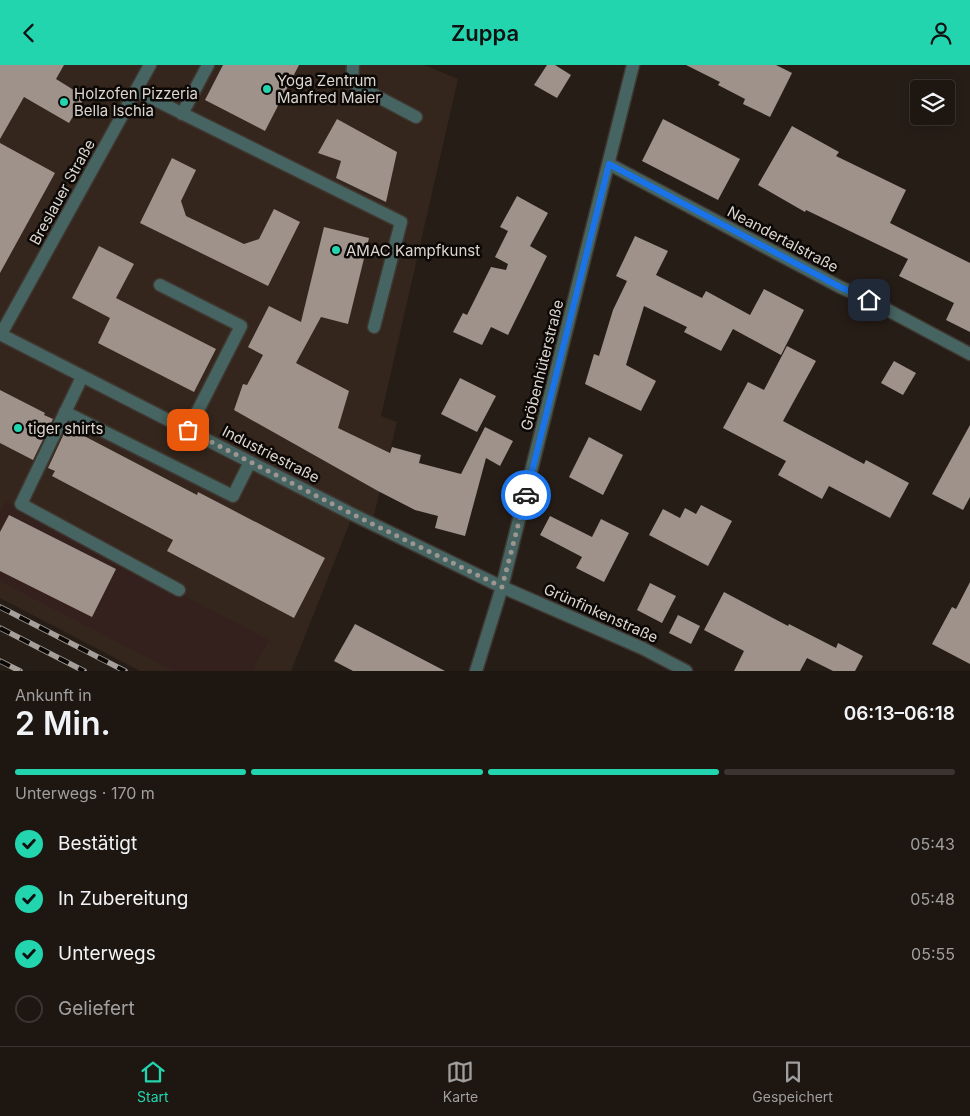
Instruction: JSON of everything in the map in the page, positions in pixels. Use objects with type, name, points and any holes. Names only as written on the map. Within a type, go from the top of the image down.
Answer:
[{"type":"street","name":"Breslauer Straße","points":[[0,334],[150,65]]},
{"type":"street","points":[[182,114],[208,65]]},
{"type":"street","points":[[353,65],[352,83],[416,117]]},
{"type":"street","name":"Gröbenhüterstraße","points":[[476,671],[502,587],[633,65]]},
{"type":"street","points":[[137,91],[401,222],[374,327]]},
{"type":"street","name":"Neandertalstraße","points":[[609,164],[831,283],[869,300],[970,354]]},
{"type":"street","points":[[160,285],[241,327],[188,430]]},
{"type":"street","name":"Industriestraße","points":[[0,334],[354,515],[502,587]]},
{"type":"street","points":[[82,377],[21,504],[179,590]]},
{"type":"street","points":[[65,413],[233,496],[250,462]]},
{"type":"street","name":"Grünfinkenstraße","points":[[502,587],[642,648],[686,671]]},
{"type":"shaded area","points":[[0,65],[424,65],[458,79],[381,416],[397,422],[372,523],[353,515],[291,671],[140,671],[0,598]]},
{"type":"shaded area","points":[[6,502],[269,640],[252,671],[173,671],[0,581],[0,513]]},
{"type":"building","points":[[0,65],[64,65],[56,79],[85,97],[69,123],[24,97],[0,139]]},
{"type":"building","points":[[223,65],[299,65],[265,131],[205,100]]},
{"type":"building","points":[[547,65],[555,65],[571,75],[557,98],[534,85]]},
{"type":"building","points":[[686,65],[776,65],[792,73],[770,117],[743,104],[745,99],[718,85],[720,82]]},
{"type":"building","points":[[337,119],[397,152],[386,202],[336,178],[341,161],[318,153]]},
{"type":"building","points":[[663,119],[740,159],[718,200],[642,161]]},
{"type":"building","points":[[792,126],[839,152],[836,156],[906,190],[890,223],[970,263],[970,332],[946,320],[954,303],[899,276],[908,259],[806,210],[805,212],[758,185]]},
{"type":"building","points":[[0,143],[55,173],[0,273]]},
{"type":"building","points":[[172,158],[196,170],[181,201],[186,216],[244,244],[259,239],[274,209],[300,222],[268,286],[140,223]]},
{"type":"building","points":[[517,196],[548,213],[530,246],[547,256],[508,335],[491,327],[482,345],[453,332],[463,313],[467,315],[491,267],[506,270],[508,264],[495,257],[508,231],[500,227]]},
{"type":"building","points":[[324,227],[369,238],[348,324],[321,317],[296,363],[349,391],[338,428],[390,453],[392,447],[421,455],[419,463],[461,474],[485,427],[513,441],[500,466],[486,458],[465,536],[435,528],[438,516],[415,510],[378,491],[234,410],[243,384],[247,385],[263,355],[248,347],[269,306],[301,322]]},
{"type":"building","points":[[635,236],[668,251],[656,275],[702,298],[706,291],[750,315],[764,289],[804,310],[781,355],[733,329],[721,351],[684,332],[687,327],[644,306],[626,365],[656,381],[641,411],[585,384],[594,354],[599,356],[613,310],[627,281],[616,276]]},
{"type":"building","points":[[99,246],[134,264],[116,298],[216,349],[194,392],[98,343],[110,318],[72,298]]},
{"type":"building","points":[[787,346],[816,361],[783,421],[864,464],[866,460],[909,483],[890,518],[829,486],[822,499],[778,475],[786,461],[723,428],[748,382],[764,390]]},
{"type":"building","points":[[894,361],[916,373],[903,395],[881,383]]},
{"type":"building","points":[[460,378],[496,396],[477,432],[441,414]]},
{"type":"building","points":[[0,390],[53,419],[33,460],[0,443]]},
{"type":"building","points":[[970,425],[970,497],[963,510],[932,494]]},
{"type":"building","points":[[67,427],[197,495],[198,492],[325,558],[294,618],[167,551],[173,540],[52,476],[55,471],[48,468]]},
{"type":"building","points":[[589,437],[623,455],[603,495],[569,477]]},
{"type":"building","points":[[701,505],[732,521],[708,566],[649,535],[663,509],[680,518],[685,508],[696,514]]},
{"type":"building","points":[[9,515],[116,569],[92,617],[0,571],[0,532]]},
{"type":"building","points":[[550,516],[592,537],[601,519],[629,533],[604,582],[576,568],[582,557],[540,535]]},
{"type":"building","points":[[970,582],[970,664],[932,644],[952,607],[956,609]]},
{"type":"building","points":[[650,583],[676,596],[662,623],[637,610]]},
{"type":"building","points":[[724,592],[788,626],[789,624],[836,648],[838,643],[863,656],[855,671],[833,671],[807,658],[800,671],[734,671],[744,651],[704,630]]},
{"type":"building","points":[[678,615],[700,626],[691,644],[669,633]]},
{"type":"building","points":[[355,624],[445,671],[353,671],[334,661]]},
{"type":"railway","points":[[0,607],[125,671]]},
{"type":"railway","points":[[0,628],[84,671]]},
{"type":"railway","points":[[0,661],[20,671]]},
{"type":"way so far","points":[[188,430],[354,515],[502,587],[526,495]]},
{"type":"place","name":"Yoga Zentrum Manfred Maier","points":[[267,89]]},
{"type":"place","name":"Holzofen Pizzeria Bella Ischia","points":[[64,102]]},
{"type":"place","name":"AMAC Kampfkunst","points":[[336,250]]},
{"type":"place","name":"tiger shirts","points":[[18,428]]},
{"type":"route","points":[[526,495],[609,164],[840,287],[869,300]]}]
